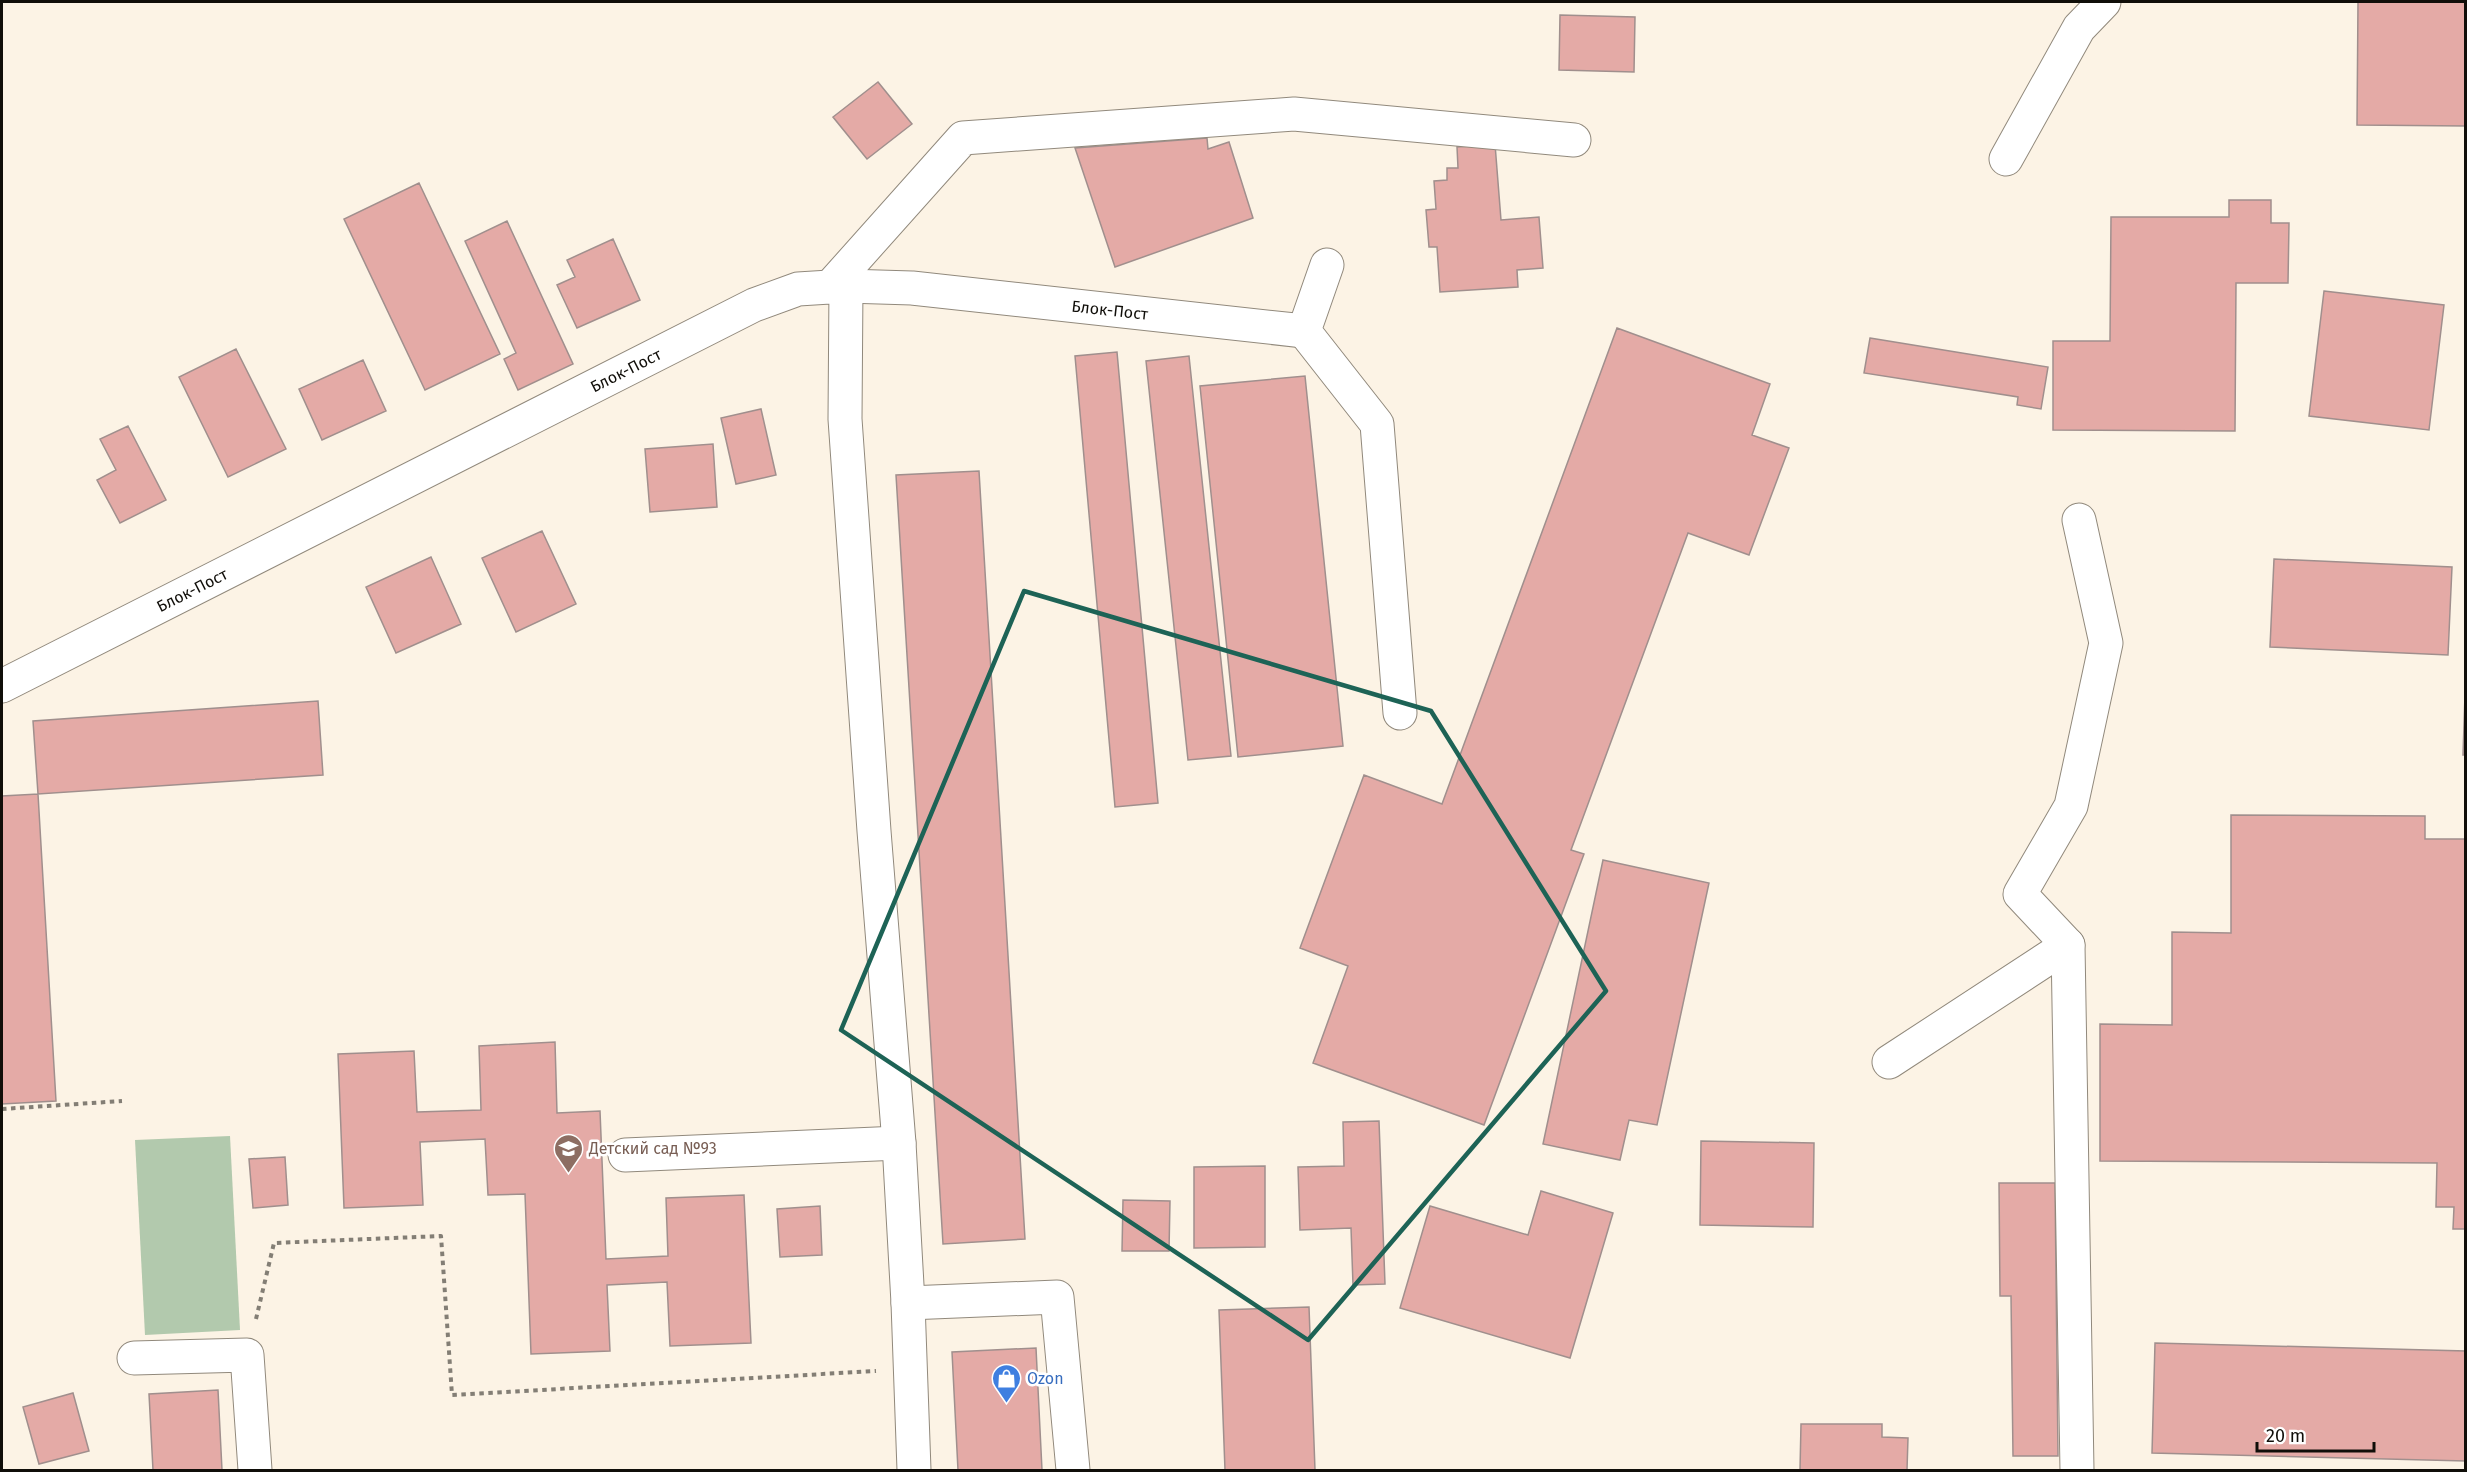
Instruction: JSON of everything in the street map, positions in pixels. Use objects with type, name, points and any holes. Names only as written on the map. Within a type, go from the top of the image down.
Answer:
[{"type":"street","points":[[2006,159],[2079,28],[2104,2]]},
{"type":"street","points":[[914,1470],[899,1143],[873,819],[838,286],[963,138],[1294,114],[1574,140]]},
{"type":"street","points":[[1327,265],[1304,331],[1377,424],[1400,713]]},
{"type":"street","name":"Блок-Пост","points":[[2,686],[754,305],[798,289],[838,286],[976,294],[1304,331]]},
{"type":"street","points":[[2077,1470],[2068,945],[2019,894],[2072,806],[2106,643],[2079,520]]},
{"type":"street","points":[[1889,1062],[2068,945]]},
{"type":"street","points":[[625,1155],[899,1143]]},
{"type":"street","points":[[908,1303],[1057,1297],[1073,1470]]},
{"type":"street","points":[[134,1358],[247,1355],[255,1470]]},
{"type":"path","points":[[2,1109],[122,1101]]},
{"type":"path","points":[[247,1355],[274,1243],[441,1236],[452,1395],[910,1369]]},
{"type":"highlighted area","points":[[1024,591],[1431,711],[1606,991],[1308,1340],[841,1030]]},
{"type":"green space","points":[[230,1136],[240,1330],[145,1335],[135,1140]]},
{"type":"building","points":[[2358,2],[2466,2],[2466,126],[2357,125]]},
{"type":"building","points":[[1560,15],[1635,17],[1634,72],[1559,70]]},
{"type":"building","points":[[878,82],[912,124],[867,159],[833,117]]},
{"type":"building","points":[[1207,138],[1208,149],[1229,142],[1253,218],[1115,267],[1075,148]]},
{"type":"building","points":[[1495,144],[1501,220],[1539,217],[1543,268],[1517,270],[1518,287],[1440,292],[1437,247],[1429,247],[1426,210],[1436,209],[1434,181],[1447,180],[1447,168],[1458,168],[1457,147]]},
{"type":"building","points":[[419,183],[500,354],[425,390],[344,219]]},
{"type":"building","points":[[2229,200],[2271,200],[2271,223],[2289,223],[2288,283],[2236,283],[2235,431],[2053,430],[2053,341],[2110,341],[2111,217],[2229,217]]},
{"type":"building","points":[[507,221],[573,364],[518,390],[504,359],[516,353],[465,241]]},
{"type":"building","points":[[613,239],[640,300],[577,328],[557,285],[575,277],[567,260]]},
{"type":"building","points":[[2324,291],[2444,305],[2429,430],[2309,416]]},
{"type":"building","points":[[1617,328],[1770,384],[1752,435],[1789,448],[1749,555],[1688,533],[1571,850],[1584,854],[1484,1125],[1313,1063],[1348,966],[1300,948],[1364,775],[1442,804]]},
{"type":"building","points":[[1870,338],[2048,367],[2041,409],[2017,405],[2018,397],[1864,373]]},
{"type":"building","points":[[236,349],[286,449],[228,477],[179,377]]},
{"type":"building","points":[[1117,352],[1158,803],[1115,807],[1075,356]]},
{"type":"building","points":[[1189,356],[1231,756],[1188,760],[1146,361]]},
{"type":"building","points":[[363,360],[386,411],[322,440],[299,389]]},
{"type":"building","points":[[1305,376],[1343,746],[1238,757],[1200,386]]},
{"type":"building","points":[[761,409],[776,475],[736,484],[721,418]]},
{"type":"building","points":[[128,426],[166,500],[120,523],[97,480],[116,470],[100,439]]},
{"type":"building","points":[[713,444],[717,507],[650,512],[645,449]]},
{"type":"building","points":[[979,471],[1025,1239],[943,1244],[896,475]]},
{"type":"building","points":[[542,531],[576,604],[516,632],[482,558]]},
{"type":"building","points":[[431,557],[461,624],[396,653],[366,587]]},
{"type":"building","points":[[2274,559],[2452,567],[2448,655],[2270,647]]},
{"type":"building","points":[[2466,665],[2466,755],[2463,755]]},
{"type":"building","points":[[318,701],[323,775],[38,794],[33,721]]},
{"type":"building","points":[[38,794],[56,1101],[2,1104],[2,796]]},
{"type":"building","points":[[2231,815],[2425,816],[2425,839],[2466,839],[2466,1229],[2453,1229],[2454,1207],[2436,1207],[2437,1163],[2100,1161],[2100,1024],[2172,1025],[2172,932],[2231,933]]},
{"type":"building","points":[[1603,860],[1709,883],[1657,1125],[1629,1120],[1620,1160],[1543,1144]]},
{"type":"building","name":"Детский сад №93","points":[[555,1042],[557,1113],[600,1111],[606,1259],[668,1256],[666,1198],[744,1195],[751,1343],[670,1346],[667,1282],[607,1285],[610,1351],[531,1354],[525,1194],[488,1195],[485,1139],[420,1142],[423,1205],[344,1208],[338,1054],[414,1051],[417,1112],[481,1110],[479,1046]]},
{"type":"building","points":[[1379,1121],[1385,1284],[1353,1285],[1351,1228],[1300,1230],[1298,1167],[1344,1166],[1343,1122]]},
{"type":"building","points":[[1701,1141],[1814,1143],[1813,1227],[1700,1225]]},
{"type":"building","points":[[285,1157],[288,1205],[253,1208],[249,1159]]},
{"type":"building","points":[[1265,1166],[1265,1247],[1194,1248],[1194,1167]]},
{"type":"building","points":[[1999,1183],[2055,1183],[2058,1456],[2013,1456],[2011,1296],[2000,1296]]},
{"type":"building","points":[[1541,1191],[1613,1213],[1570,1358],[1400,1308],[1430,1206],[1528,1235]]},
{"type":"building","points":[[1123,1200],[1170,1201],[1169,1251],[1122,1251]]},
{"type":"building","points":[[820,1206],[822,1255],[780,1257],[777,1209]]},
{"type":"building","points":[[1309,1307],[1315,1470],[1225,1470],[1219,1310]]},
{"type":"building","points":[[2155,1343],[2466,1351],[2466,1461],[2152,1453]]},
{"type":"building","points":[[1036,1348],[1042,1470],[958,1470],[952,1352]]},
{"type":"building","points":[[218,1390],[222,1470],[153,1470],[149,1394]]},
{"type":"building","points":[[73,1393],[89,1451],[39,1464],[23,1407]]},
{"type":"building","points":[[1801,1424],[1882,1424],[1882,1437],[1908,1438],[1907,1470],[1800,1470]]},
{"type":"place","name":"Детский сад №93","points":[[568,1174]]},
{"type":"place","name":"Ozon","points":[[1006,1404]]}]
